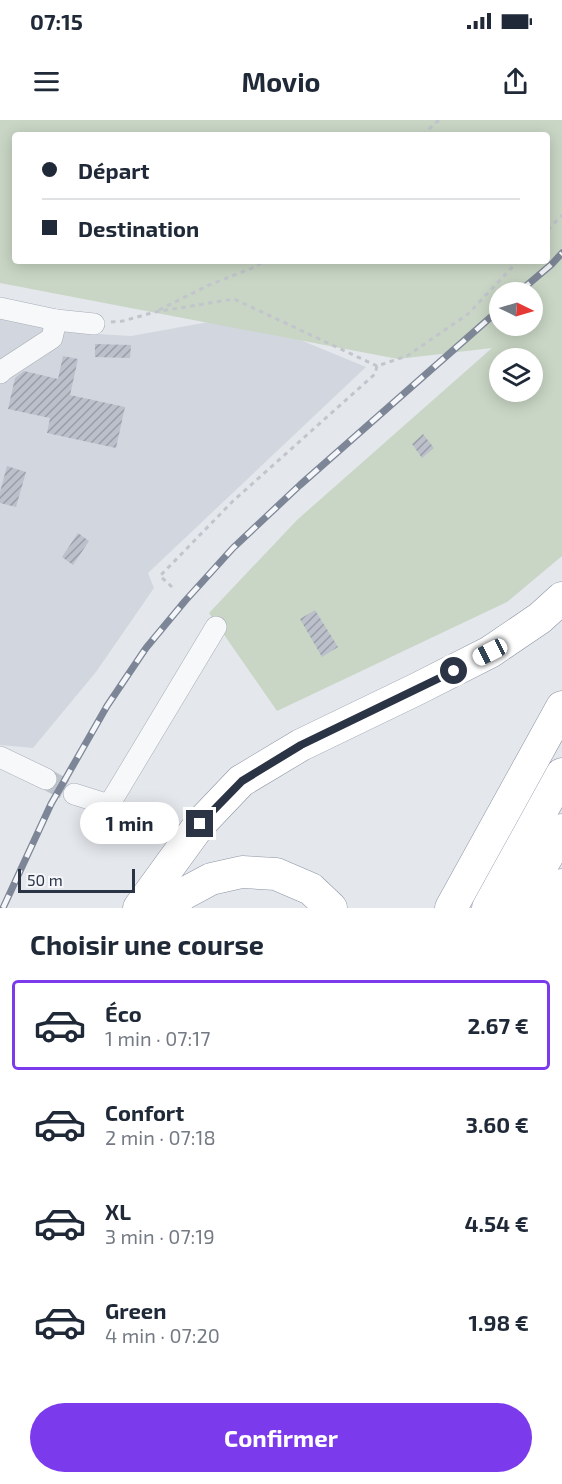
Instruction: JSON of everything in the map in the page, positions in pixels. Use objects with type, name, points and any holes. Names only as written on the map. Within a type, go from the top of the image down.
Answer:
[{"type":"highway","points":[[139,908],[200,824],[242,781],[301,745],[490,652],[540,618],[562,598]]},
{"type":"highway","points":[[451,908],[562,707]]},
{"type":"highway","points":[[488,908],[562,774]]},
{"type":"highway","points":[[518,908],[562,830]]},
{"type":"highway","points":[[168,908],[183,894],[211,879],[242,872],[276,874],[311,889],[331,908]]},
{"type":"highway","points":[[551,908],[562,885]]},
{"type":"street","points":[[0,308],[56,320],[94,324]]},
{"type":"street","points":[[0,373],[52,338],[56,320]]},
{"type":"street","points":[[74,794],[109,805],[216,627]]},
{"type":"street","points":[[0,757],[46,778]]},
{"type":"path","points":[[425,132],[439,120]]},
{"type":"path","points":[[550,228],[562,215]]},
{"type":"path","points":[[155,312],[209,285],[260,264]]},
{"type":"path","points":[[94,324],[123,321],[155,312],[234,299],[377,366],[407,356],[468,314],[515,264]]},
{"type":"path","points":[[172,587],[160,576],[232,502],[375,375],[377,366]]},
{"type":"shaded area","points":[[0,315],[81,333],[131,336],[242,316],[366,367],[148,573],[154,588],[96,672],[33,748],[0,745]]},
{"type":"green space","points":[[0,120],[562,120],[562,556],[507,602],[277,711],[209,613],[297,520],[489,351],[489,402],[543,402],[543,348],[489,348],[398,359],[0,283]]},
{"type":"building","points":[[95,344],[131,345],[130,358],[95,357]]},
{"type":"building","points":[[63,356],[78,359],[70,395],[125,407],[116,448],[47,433],[50,418],[8,409],[15,378],[24,371],[58,379]]},
{"type":"building","points":[[423,434],[434,448],[422,458],[412,444]]},
{"type":"building","points":[[7,466],[26,472],[16,507],[0,503],[0,492]]},
{"type":"building","points":[[78,533],[89,541],[73,565],[62,557]]},
{"type":"building","points":[[315,610],[338,647],[322,657],[300,619]]},
{"type":"tunnel","points":[[46,779],[74,794]]},
{"type":"railway","points":[[531,282],[562,253]]},
{"type":"railway","points":[[3,908],[51,804],[107,706],[146,648],[233,548],[300,485],[489,319]]},
{"type":"route","points":[[200,824],[242,781],[281,757],[301,745],[454,671]]}]
